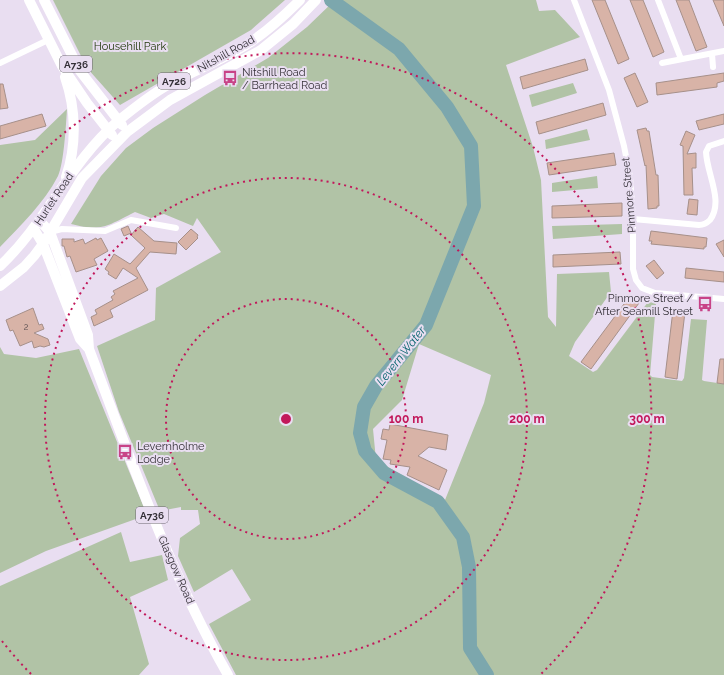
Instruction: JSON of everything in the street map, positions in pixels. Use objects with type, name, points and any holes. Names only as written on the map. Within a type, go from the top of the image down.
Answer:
[{"type":"main road","name":"A736","points":[[44,0],[81,72],[118,121]]},
{"type":"main road","name":"Nitshill Road","points":[[108,130],[150,96],[168,84],[248,44],[285,15],[300,0]]},
{"type":"main road","name":"Nitshill Road","points":[[127,132],[170,100],[261,50],[293,24],[316,0]]},
{"type":"main road","name":"A736","points":[[32,1],[48,40],[62,66],[108,130]]},
{"type":"main road","points":[[285,15],[293,24]]},
{"type":"main road","name":"A736","points":[[62,66],[70,90],[74,125],[72,150],[64,183]]},
{"type":"main road","points":[[71,80],[81,72]]},
{"type":"main road","points":[[118,121],[127,132]]},
{"type":"main road","points":[[108,130],[117,142]]},
{"type":"main road","name":"Hurlet Road","points":[[0,266],[18,248],[37,225],[64,183],[86,153],[108,130]]},
{"type":"main road","name":"A726","points":[[117,142],[127,132]]},
{"type":"main road","name":"Hurlet Road","points":[[0,286],[24,267],[43,244],[69,198],[91,167],[117,142]]},
{"type":"main road","name":"Glasgow Road","points":[[37,225],[50,232],[88,335],[89,349],[153,517],[180,583],[228,675]]},
{"type":"main road","name":"Glasgow Road","points":[[37,225],[80,339],[89,349]]},
{"type":"street","name":"Pinmore Street","points":[[574,0],[601,66],[619,123],[630,177],[632,269],[638,284],[655,293],[724,299]]},
{"type":"street","points":[[658,0],[681,58]]},
{"type":"street","points":[[0,64],[48,40]]},
{"type":"street","points":[[662,63],[681,58],[724,51]]},
{"type":"street","points":[[712,54],[714,67]]},
{"type":"street","points":[[632,219],[699,225],[707,223],[716,213],[719,202],[706,152],[709,146],[724,141]]},
{"type":"street","points":[[50,232],[62,229],[105,231],[131,220],[176,228]]},
{"type":"green space","name":"Househill Park","points":[[53,0],[285,0],[251,30],[120,105],[87,68]]},
{"type":"green space","points":[[335,0],[536,0],[539,11],[555,10],[580,37],[506,65],[533,147],[541,180],[548,317],[556,327],[557,274],[609,272],[611,292],[575,342],[569,356],[593,372],[597,370],[648,302],[656,303],[650,375],[652,377],[682,381],[684,378],[691,319],[707,320],[702,380],[724,384],[724,675],[236,675],[209,624],[251,600],[232,569],[194,592],[178,556],[180,538],[200,524],[198,510],[181,510],[181,507],[160,511],[119,412],[97,346],[155,320],[156,288],[221,252],[197,218],[193,226],[164,214],[151,218],[135,212],[118,221],[104,226],[90,227],[71,224],[101,176],[126,148],[153,128],[205,95],[268,58],[307,27]],"holes":[[[419,344],[491,375],[484,403],[445,500],[376,460],[373,429],[402,400]]]},
{"type":"green space","points":[[573,83],[577,93],[532,107],[529,95]]},
{"type":"green space","points":[[67,109],[63,153],[58,176],[39,205],[0,247],[0,145],[35,140]]},
{"type":"green space","points":[[587,129],[590,140],[546,149],[545,140]]},
{"type":"green space","points":[[597,176],[598,188],[552,192],[552,183]]},
{"type":"green space","points":[[622,224],[622,234],[553,239],[552,226]]},
{"type":"green space","points":[[0,347],[4,354],[36,358],[79,349],[147,515],[46,551],[0,573]]},
{"type":"green space","points":[[121,532],[130,562],[162,555],[168,580],[130,597],[149,664],[139,675],[0,675],[0,586]]},
{"type":"building","points":[[592,0],[605,0],[629,59],[618,64]]},
{"type":"building","points":[[630,0],[643,0],[664,52],[653,57]]},
{"type":"building","points":[[676,0],[689,0],[707,47],[696,51]]},
{"type":"building","points":[[713,0],[724,0],[724,26]]},
{"type":"building","points":[[585,59],[588,70],[523,89],[520,77]]},
{"type":"building","points":[[635,73],[648,102],[637,107],[624,78]]},
{"type":"building","points":[[724,73],[724,81],[717,83],[717,87],[657,95],[656,83]]},
{"type":"building","points":[[0,84],[3,84],[8,108],[0,109]]},
{"type":"building","points":[[603,103],[606,115],[539,134],[536,122]]},
{"type":"building","points":[[42,114],[46,126],[0,139],[0,126]]},
{"type":"building","points":[[724,114],[724,124],[699,130],[696,121]]},
{"type":"building","points":[[646,128],[647,131],[649,131],[656,175],[658,175],[659,206],[657,206],[657,208],[648,209],[646,165],[645,166],[637,130]]},
{"type":"building","points":[[686,131],[695,135],[687,154],[696,153],[696,168],[692,168],[693,195],[684,195],[683,146],[680,145]]},
{"type":"building","points":[[614,153],[616,165],[549,175],[547,163]]},
{"type":"building","points":[[689,199],[698,200],[697,215],[687,214]]},
{"type":"building","points":[[622,203],[622,216],[552,218],[552,206]]},
{"type":"building","points":[[128,226],[131,233],[124,236],[121,229]]},
{"type":"building","points":[[138,227],[154,241],[177,243],[176,254],[150,252],[136,268],[148,290],[110,310],[113,317],[94,326],[91,317],[97,314],[95,310],[113,300],[111,297],[115,294],[113,291],[138,278],[123,268],[116,279],[108,274],[109,272],[105,269],[114,254],[130,264],[145,248],[131,235]]},
{"type":"building","points":[[191,229],[198,235],[198,238],[186,250],[178,242]]},
{"type":"building","points":[[651,231],[707,238],[706,247],[704,247],[704,249],[651,244],[652,241],[649,241]]},
{"type":"building","points":[[96,238],[97,240],[101,238],[108,251],[94,259],[97,265],[76,272],[70,256],[67,257],[64,246],[62,246],[62,239],[74,239],[74,242],[83,239],[85,244]]},
{"type":"building","points":[[724,240],[724,257],[716,244]]},
{"type":"building","points":[[620,252],[621,264],[553,267],[553,255]]},
{"type":"building","points":[[654,260],[664,273],[657,279],[646,266]]},
{"type":"building","points":[[686,268],[724,272],[724,282],[685,278]]},
{"type":"building","points":[[630,296],[639,303],[591,369],[581,362]]},
{"type":"building","points":[[33,308],[39,325],[42,324],[44,329],[34,333],[48,339],[50,345],[34,348],[32,341],[20,346],[13,330],[10,331],[6,320]]},
{"type":"building","points":[[673,310],[685,312],[677,379],[665,377]]},
{"type":"building","points":[[720,359],[724,359],[724,384],[717,383]]},
{"type":"building","points":[[390,424],[448,435],[446,450],[429,447],[418,456],[447,470],[439,490],[407,475],[410,467],[390,464],[391,460],[383,459],[387,440],[381,439],[383,429],[389,430]]},
{"type":"waterway","name":"Levern Water","points":[[331,0],[399,49],[447,107],[471,146],[474,206],[426,325],[376,386],[364,407],[360,433],[365,451],[384,473],[438,502],[463,537],[469,567],[470,648],[487,675]]},
{"type":"place","name":"Nitshill Road / Barrhead Road","points":[[230,78]]},
{"type":"place","name":"Pinmore Street / After Seamill Street","points":[[705,304]]},
{"type":"place","name":"Levernholme Lodge","points":[[125,452]]}]
